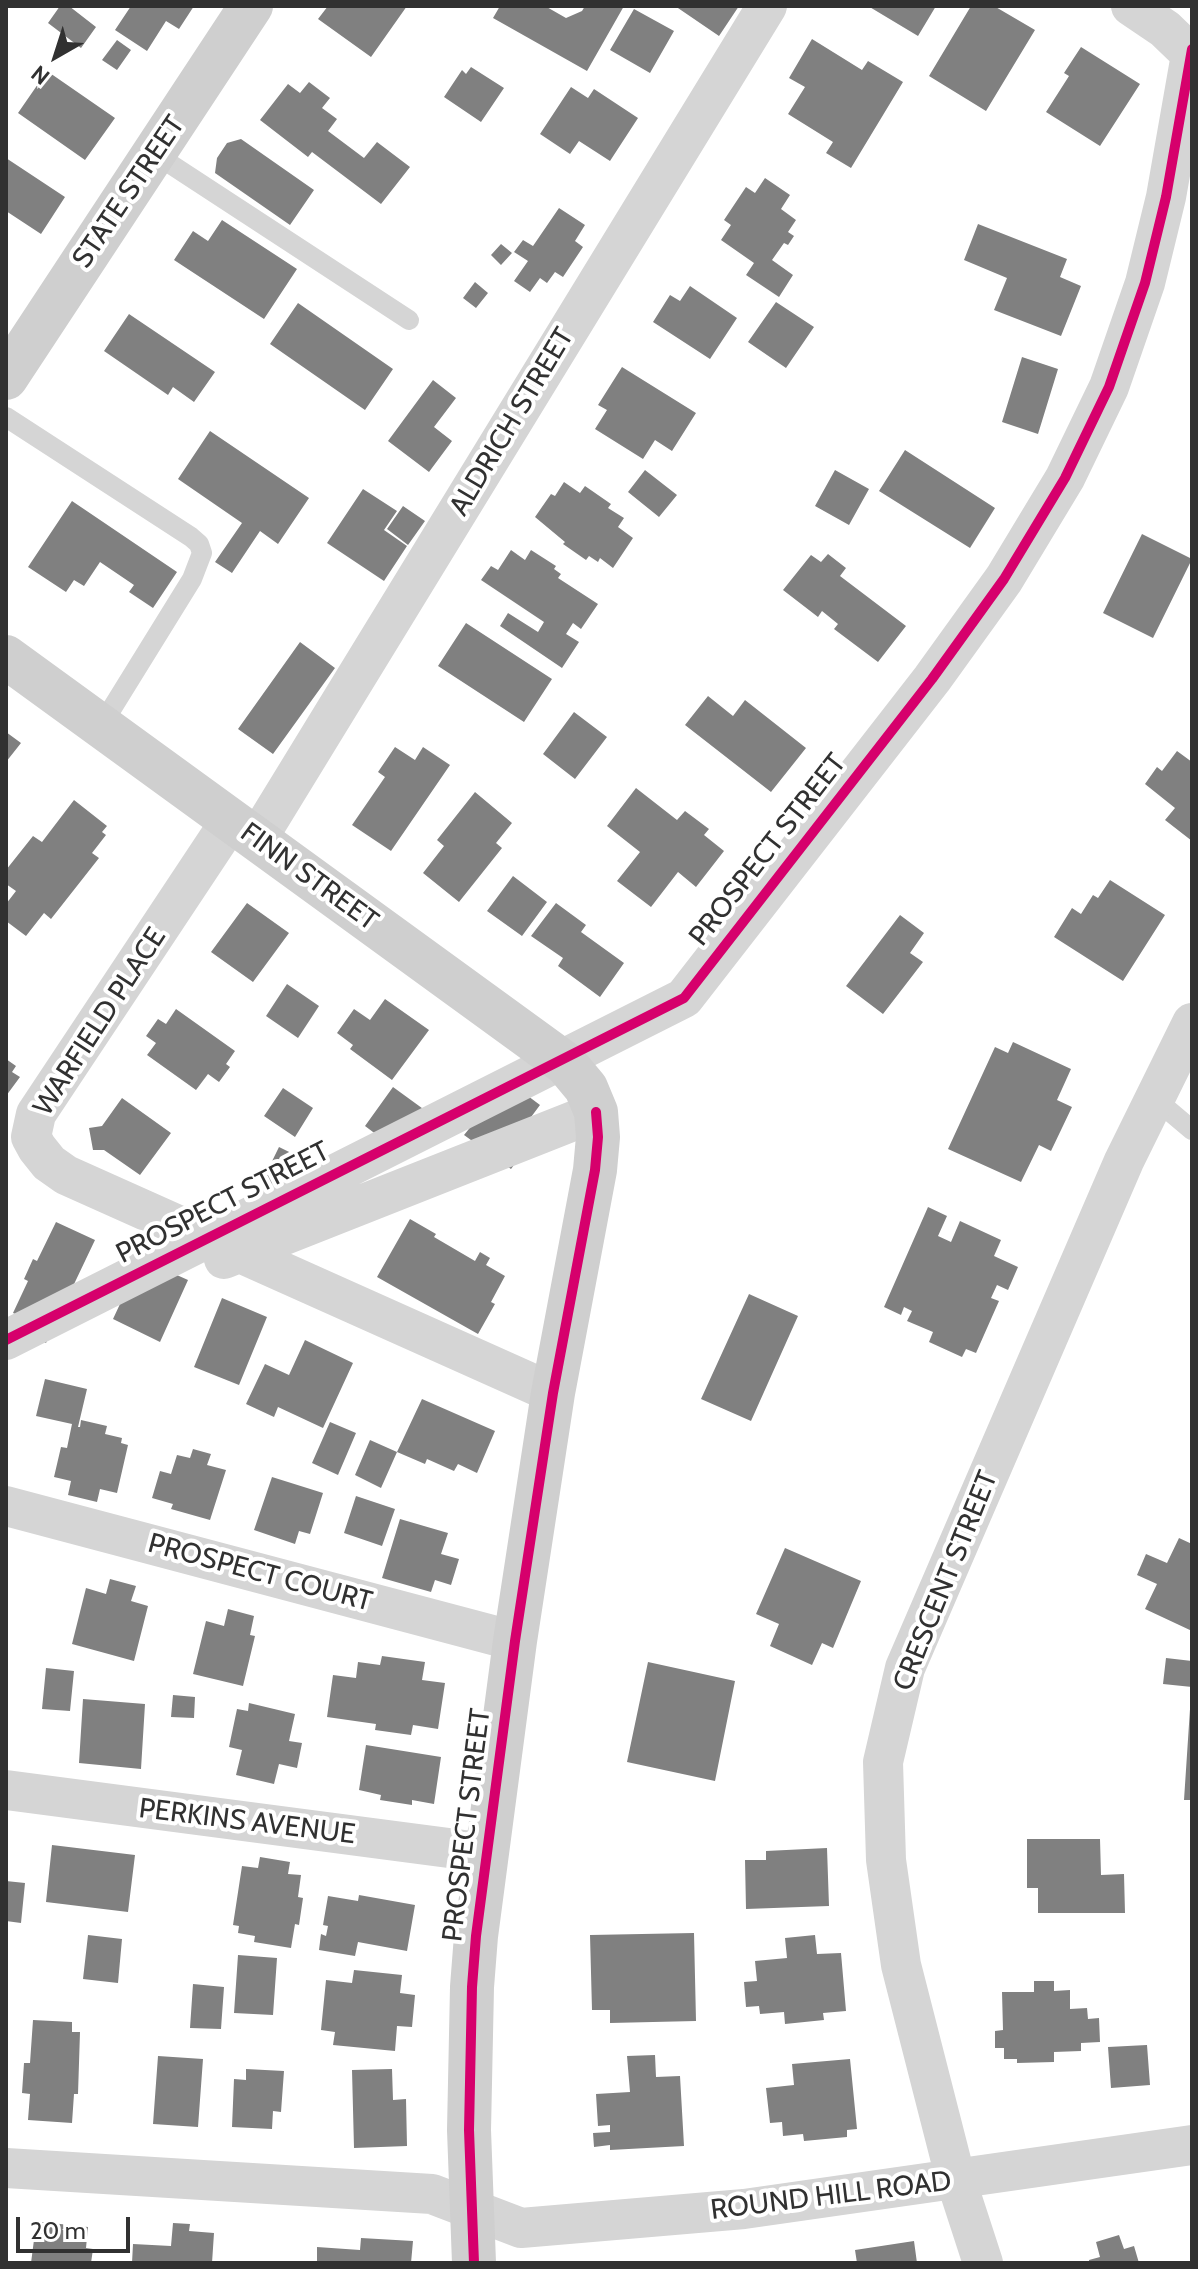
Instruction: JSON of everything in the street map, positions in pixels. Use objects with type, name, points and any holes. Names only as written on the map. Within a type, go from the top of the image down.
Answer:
[{"type":"main road","name":"STATE STREET","points":[[6,378],[251,6]]},
{"type":"main road","name":"FINN STREET","points":[[6,657],[566,1064],[586,1088],[596,1112]]},
{"type":"main road","name":"PROSPECT STREET","points":[[474,2263],[469,2130],[472,1987],[515,1641],[553,1393],[595,1170],[598,1137],[596,1112]]},
{"type":"street","name":"ALDRICH STREET","points":[[244,830],[767,6]]},
{"type":"street","points":[[1131,6],[1165,29],[1192,55]]},
{"type":"street","name":"PROSPECT STREET","points":[[6,1342],[684,998],[932,679],[1004,579],[1065,478],[1109,387],[1145,283],[1166,197],[1192,49]]},
{"type":"street","name":"WARFIELD PLACE","points":[[244,830],[36,1114],[31,1137],[37,1148],[49,1163],[66,1175],[553,1393]]},
{"type":"street","name":"CRESCENT STREET","points":[[983,2263],[956,2180],[901,1965],[886,1860],[883,1762],[905,1668],[1124,1161],[1192,1023]]},
{"type":"street","name":"PROSPECT STREET","points":[[6,1342],[596,1112]]},
{"type":"street","name":"PROSPECT COURT","points":[[6,1506],[515,1641]]},
{"type":"street","name":"PERKINS AVENUE","points":[[6,1790],[487,1853]]},
{"type":"street","name":"ROUND HILL ROAD","points":[[6,2168],[432,2194],[521,2228],[744,2209],[1192,2145]]},
{"type":"lane","points":[[155,154],[409,320]]},
{"type":"lane","points":[[6,417],[191,537],[199,544],[202,553],[192,579],[101,726]]},
{"type":"lane","points":[[1154,1098],[1192,1130]]},
{"type":"building","points":[[60,6],[69,6],[96,27],[81,48],[48,23]]},
{"type":"building","points":[[131,6],[194,6],[179,29],[166,21],[147,51],[115,30]]},
{"type":"building","points":[[328,6],[407,6],[371,57],[318,19]]},
{"type":"building","points":[[500,6],[545,6],[566,18],[582,11],[585,6],[624,6],[587,71],[493,18]]},
{"type":"building","points":[[675,6],[739,6],[719,36]]},
{"type":"building","points":[[868,6],[936,6],[918,36]]},
{"type":"building","points":[[971,6],[994,6],[1035,30],[986,111],[929,76]]},
{"type":"building","points":[[634,9],[674,31],[650,73],[610,50]]},
{"type":"building","points":[[812,39],[862,70],[868,61],[903,82],[851,168],[826,153],[833,142],[788,114],[805,87],[789,78]]},
{"type":"building","points":[[117,40],[131,50],[117,70],[102,60]]},
{"type":"building","points":[[1081,47],[1140,84],[1100,146],[1046,112],[1069,76],[1064,73]]},
{"type":"building","points":[[471,67],[504,88],[481,122],[444,97],[462,70],[466,74]]},
{"type":"building","points":[[47,71],[115,118],[85,160],[18,113]]},
{"type":"building","points":[[309,82],[330,98],[322,108],[337,119],[328,131],[364,158],[377,142],[410,167],[381,204],[312,152],[308,157],[260,120],[288,84],[300,93]]},
{"type":"building","points":[[571,87],[588,98],[594,89],[638,118],[610,161],[579,141],[570,154],[540,134]]},
{"type":"building","points":[[241,139],[314,190],[290,225],[215,173],[217,158],[227,143]]},
{"type":"building","points":[[6,158],[65,197],[41,234],[6,211]]},
{"type":"building","points":[[765,178],[790,195],[781,209],[796,220],[788,232],[794,236],[788,245],[784,243],[772,260],[793,275],[779,297],[746,275],[754,263],[721,240],[731,225],[724,220],[746,187],[755,193]]},
{"type":"building","points":[[559,208],[585,225],[575,241],[583,247],[563,277],[555,272],[547,283],[540,278],[530,292],[514,281],[528,261],[514,252],[523,240],[533,246]]},
{"type":"building","points":[[222,220],[297,269],[264,319],[174,260],[193,231],[208,241]]},
{"type":"building","points":[[978,224],[1067,259],[1060,277],[1081,286],[1061,336],[994,310],[1007,278],[964,260]]},
{"type":"building","points":[[501,244],[512,253],[501,265],[491,255]]},
{"type":"building","points":[[475,282],[488,293],[476,308],[463,298]]},
{"type":"building","points":[[690,286],[737,318],[710,359],[653,322],[670,295],[680,301]]},
{"type":"building","points":[[776,302],[814,327],[786,368],[748,342]]},
{"type":"building","points":[[298,303],[393,369],[365,410],[270,344]]},
{"type":"building","points":[[129,314],[215,372],[194,402],[173,387],[168,395],[104,351]]},
{"type":"building","points":[[1022,357],[1058,369],[1038,434],[1002,422]]},
{"type":"building","points":[[622,367],[696,413],[672,451],[655,440],[643,459],[595,429],[607,410],[598,405]]},
{"type":"building","points":[[433,380],[456,398],[434,427],[452,441],[429,472],[388,441]]},
{"type":"building","points":[[210,431],[309,498],[278,544],[260,531],[232,573],[215,562],[242,523],[178,479]]},
{"type":"building","points":[[905,450],[995,508],[970,548],[879,491]]},
{"type":"building","points":[[645,470],[677,495],[659,517],[628,492]]},
{"type":"building","points":[[835,470],[869,489],[849,525],[815,506]]},
{"type":"building","points":[[564,482],[580,493],[585,486],[611,504],[608,508],[624,518],[618,527],[633,538],[613,568],[600,558],[598,562],[589,556],[586,560],[563,544],[565,542],[535,517]]},
{"type":"building","points":[[363,489],[397,511],[384,530],[407,546],[384,581],[327,543]]},
{"type":"building","points":[[72,501],[177,572],[153,608],[129,592],[134,585],[100,562],[84,586],[74,580],[66,592],[28,567]]},
{"type":"building","points":[[403,506],[425,521],[408,545],[387,529]]},
{"type":"building","points":[[1142,534],[1192,559],[1153,638],[1103,613]]},
{"type":"building","points":[[511,550],[525,560],[531,550],[556,566],[554,569],[561,574],[558,578],[598,604],[581,629],[573,623],[566,634],[579,642],[562,668],[500,626],[508,613],[538,632],[544,622],[481,580],[491,566],[498,570]]},
{"type":"building","points":[[828,554],[846,568],[840,576],[906,626],[878,662],[834,629],[838,624],[822,611],[818,617],[783,590],[811,555],[821,562]]},
{"type":"building","points":[[466,623],[552,679],[524,722],[438,666]]},
{"type":"building","points":[[300,642],[335,668],[273,754],[238,729]]},
{"type":"building","points":[[708,696],[733,716],[745,700],[806,748],[771,792],[685,725]]},
{"type":"building","points":[[574,712],[607,737],[575,779],[543,754]]},
{"type":"building","points":[[6,732],[21,743],[6,762]]},
{"type":"building","points":[[395,747],[415,760],[423,747],[450,765],[391,851],[352,825],[385,777],[378,772]]},
{"type":"building","points":[[1177,751],[1192,762],[1192,841],[1165,820],[1175,808],[1145,784],[1157,767],[1162,771]]},
{"type":"building","points":[[636,788],[677,820],[685,811],[709,829],[704,835],[724,851],[696,887],[678,872],[651,907],[617,881],[640,852],[607,826]]},
{"type":"building","points":[[475,792],[512,823],[496,843],[502,848],[459,902],[423,873],[444,846],[437,840]]},
{"type":"building","points":[[74,800],[107,826],[102,832],[106,835],[92,853],[99,858],[51,919],[44,913],[26,936],[6,921],[6,904],[16,891],[6,884],[6,870],[33,836],[42,842]]},
{"type":"building","points":[[513,876],[547,902],[522,936],[487,911]]},
{"type":"building","points":[[1110,880],[1165,915],[1123,981],[1054,937],[1072,908],[1081,914],[1093,895],[1098,898]]},
{"type":"building","points":[[247,903],[289,933],[253,982],[211,952]]},
{"type":"building","points":[[556,903],[586,925],[581,932],[624,963],[600,997],[558,966],[563,958],[531,936]]},
{"type":"building","points":[[900,915],[924,933],[910,953],[923,962],[883,1014],[846,986]]},
{"type":"building","points":[[287,984],[319,1006],[298,1038],[266,1016]]},
{"type":"building","points":[[385,999],[429,1030],[392,1080],[350,1049],[353,1045],[337,1033],[354,1009],[370,1020]]},
{"type":"building","points":[[176,1009],[235,1051],[226,1064],[230,1067],[219,1082],[208,1074],[196,1090],[147,1055],[156,1043],[146,1036],[158,1019],[166,1024]]},
{"type":"building","points":[[1013,1042],[1071,1069],[1057,1100],[1072,1107],[1051,1151],[1039,1145],[1021,1182],[948,1149],[995,1047],[1008,1053]]},
{"type":"building","points":[[6,1059],[16,1066],[12,1072],[20,1077],[6,1096]]},
{"type":"building","points":[[508,1081],[540,1105],[517,1136],[529,1145],[511,1169],[464,1135]]},
{"type":"building","points":[[393,1087],[426,1111],[397,1150],[365,1126]]},
{"type":"building","points":[[283,1088],[313,1108],[295,1137],[264,1116]]},
{"type":"building","points":[[122,1098],[171,1133],[140,1175],[104,1150],[93,1150],[89,1128],[102,1126]]},
{"type":"building","points":[[279,1147],[326,1170],[252,1202]]},
{"type":"building","points":[[928,1207],[947,1216],[938,1236],[951,1242],[960,1221],[1001,1240],[994,1256],[1018,1267],[1008,1290],[997,1285],[991,1298],[999,1301],[976,1353],[966,1349],[962,1357],[929,1342],[933,1332],[907,1321],[912,1311],[904,1307],[901,1315],[884,1307]]},
{"type":"building","points":[[410,1219],[475,1261],[480,1252],[490,1258],[486,1265],[505,1276],[491,1302],[495,1304],[478,1334],[377,1277]]},
{"type":"building","points":[[56,1222],[95,1240],[46,1343],[15,1328],[20,1316],[13,1313],[28,1281],[24,1279],[33,1259],[37,1261]]},
{"type":"building","points":[[141,1259],[188,1280],[160,1342],[113,1319]]},
{"type":"building","points":[[749,1294],[798,1316],[751,1421],[701,1399]]},
{"type":"building","points":[[222,1298],[267,1317],[239,1385],[194,1367]]},
{"type":"building","points":[[305,1340],[353,1363],[323,1428],[278,1407],[274,1417],[246,1404],[265,1364],[289,1375]]},
{"type":"building","points":[[45,1379],[87,1389],[78,1427],[81,1420],[107,1426],[105,1434],[122,1438],[121,1443],[128,1445],[117,1493],[100,1489],[97,1502],[68,1495],[71,1481],[54,1477],[61,1447],[67,1448],[72,1424],[36,1416]]},
{"type":"building","points":[[422,1399],[495,1431],[477,1473],[458,1464],[454,1471],[427,1459],[425,1464],[397,1452]]},
{"type":"building","points":[[330,1422],[356,1433],[338,1475],[312,1463]]},
{"type":"building","points":[[370,1440],[397,1452],[381,1488],[355,1475]]},
{"type":"building","points":[[193,1449],[211,1454],[207,1465],[226,1470],[210,1520],[171,1509],[173,1504],[152,1498],[160,1471],[171,1474],[177,1455],[190,1458]]},
{"type":"building","points":[[272,1477],[323,1493],[310,1534],[299,1531],[295,1544],[254,1530]]},
{"type":"building","points":[[356,1496],[395,1509],[382,1546],[344,1533]]},
{"type":"building","points":[[400,1519],[448,1533],[441,1554],[459,1559],[451,1585],[435,1580],[431,1592],[382,1578]]},
{"type":"building","points":[[1179,1538],[1192,1544],[1192,1631],[1145,1609],[1157,1584],[1137,1575],[1146,1554],[1167,1563]]},
{"type":"building","points":[[785,1548],[861,1581],[833,1648],[822,1643],[812,1665],[770,1646],[779,1624],[756,1614]]},
{"type":"building","points":[[110,1579],[136,1586],[131,1601],[148,1606],[134,1661],[72,1644],[86,1588],[106,1594]]},
{"type":"building","points":[[228,1609],[254,1616],[250,1635],[255,1636],[243,1686],[193,1674],[206,1621],[224,1626]]},
{"type":"building","points":[[382,1656],[425,1662],[422,1680],[445,1683],[438,1729],[413,1725],[411,1735],[375,1730],[376,1724],[327,1717],[333,1675],[356,1678],[358,1662],[380,1665]]},
{"type":"building","points":[[1166,1658],[1192,1661],[1192,1687],[1163,1684]]},
{"type":"building","points":[[648,1662],[735,1681],[715,1781],[627,1762]]},
{"type":"building","points":[[46,1668],[74,1671],[70,1711],[42,1709]]},
{"type":"building","points":[[173,1695],[195,1697],[194,1718],[171,1717]]},
{"type":"building","points":[[83,1699],[145,1704],[141,1769],[79,1763]]},
{"type":"building","points":[[249,1703],[295,1714],[289,1741],[302,1743],[297,1768],[279,1764],[274,1784],[236,1775],[242,1750],[229,1747],[237,1709],[248,1711]]},
{"type":"building","points":[[1190,1709],[1192,1800],[1184,1800]]},
{"type":"building","points":[[366,1745],[441,1757],[434,1804],[412,1800],[412,1805],[380,1800],[381,1795],[359,1790]]},
{"type":"building","points":[[1027,1839],[1100,1839],[1101,1875],[1124,1874],[1125,1913],[1038,1913],[1038,1888],[1027,1888]]},
{"type":"building","points":[[52,1845],[135,1855],[128,1912],[46,1902]]},
{"type":"building","points":[[827,1848],[829,1906],[746,1909],[745,1860],[766,1860],[766,1851]]},
{"type":"building","points":[[260,1857],[290,1862],[288,1874],[301,1875],[298,1897],[303,1898],[299,1925],[295,1924],[291,1948],[254,1942],[255,1936],[238,1933],[239,1926],[233,1925],[242,1866],[258,1868]]},
{"type":"building","points":[[6,1881],[25,1883],[21,1923],[6,1921]]},
{"type":"building","points":[[359,1895],[415,1905],[407,1951],[358,1942],[355,1956],[319,1950],[321,1934],[326,1936],[328,1926],[323,1925],[328,1896],[358,1901]]},
{"type":"building","points":[[694,1933],[696,2021],[610,2023],[610,2010],[592,2010],[590,1935]]},
{"type":"building","points":[[88,1935],[122,1939],[118,1983],[83,1979]]},
{"type":"building","points":[[815,1935],[817,1954],[841,1953],[846,2011],[823,2013],[824,2020],[785,2024],[784,2012],[760,2014],[759,2006],[746,2007],[744,1982],[757,1981],[755,1961],[787,1958],[785,1938]]},
{"type":"building","points":[[238,1955],[277,1958],[273,2015],[234,2013]]},
{"type":"building","points":[[354,1970],[402,1975],[400,1993],[415,1995],[412,2027],[397,2026],[395,2051],[333,2045],[335,2032],[321,2030],[326,1980],[352,1983]]},
{"type":"building","points":[[1034,1981],[1054,1981],[1054,1991],[1070,1990],[1070,2009],[1087,2008],[1088,2019],[1099,2018],[1100,2042],[1081,2043],[1081,2051],[1054,2052],[1054,2062],[1017,2063],[1017,2059],[1004,2059],[1004,2048],[995,2048],[995,2031],[1003,2030],[1002,1992],[1034,1992]]},
{"type":"building","points":[[193,1984],[224,1987],[221,2029],[190,2028]]},
{"type":"building","points":[[33,2020],[72,2022],[72,2032],[80,2032],[78,2094],[74,2094],[72,2123],[28,2120],[30,2094],[22,2093],[24,2063],[30,2063]]},
{"type":"building","points":[[1147,2045],[1150,2085],[1111,2088],[1108,2047]]},
{"type":"building","points":[[655,2055],[656,2077],[680,2076],[684,2146],[610,2150],[610,2145],[594,2147],[593,2133],[610,2132],[610,2125],[598,2126],[596,2094],[630,2092],[627,2056]]},
{"type":"building","points":[[158,2056],[203,2059],[198,2127],[153,2124]]},
{"type":"building","points":[[850,2059],[857,2129],[847,2130],[847,2137],[804,2141],[803,2134],[783,2136],[782,2122],[770,2123],[766,2088],[794,2085],[792,2064]]},
{"type":"building","points":[[246,2069],[284,2071],[281,2112],[273,2111],[272,2129],[232,2127],[234,2079],[246,2080]]},
{"type":"building","points":[[392,2069],[393,2100],[406,2099],[407,2146],[354,2148],[352,2070]]},
{"type":"building","points":[[42,2222],[88,2227],[86,2248],[93,2249],[91,2263],[31,2263],[35,2232],[41,2233]]},
{"type":"building","points":[[173,2223],[190,2224],[189,2231],[214,2233],[212,2263],[132,2263],[133,2244],[171,2246]]},
{"type":"building","points":[[1119,2235],[1124,2249],[1134,2246],[1139,2263],[1089,2263],[1089,2260],[1100,2257],[1096,2242]]},
{"type":"building","points":[[361,2238],[413,2241],[411,2263],[317,2263],[317,2247],[360,2250]]},
{"type":"building","points":[[914,2241],[917,2263],[857,2263],[855,2250]]},
{"type":"cycle path","points":[[6,1340],[684,998],[932,679],[1004,579],[1065,478],[1109,387],[1145,283],[1166,197],[1192,49]]},
{"type":"cycle path","points":[[474,2263],[469,2130],[476,1936],[515,1641],[553,1393],[595,1170],[598,1137],[596,1112]]}]
